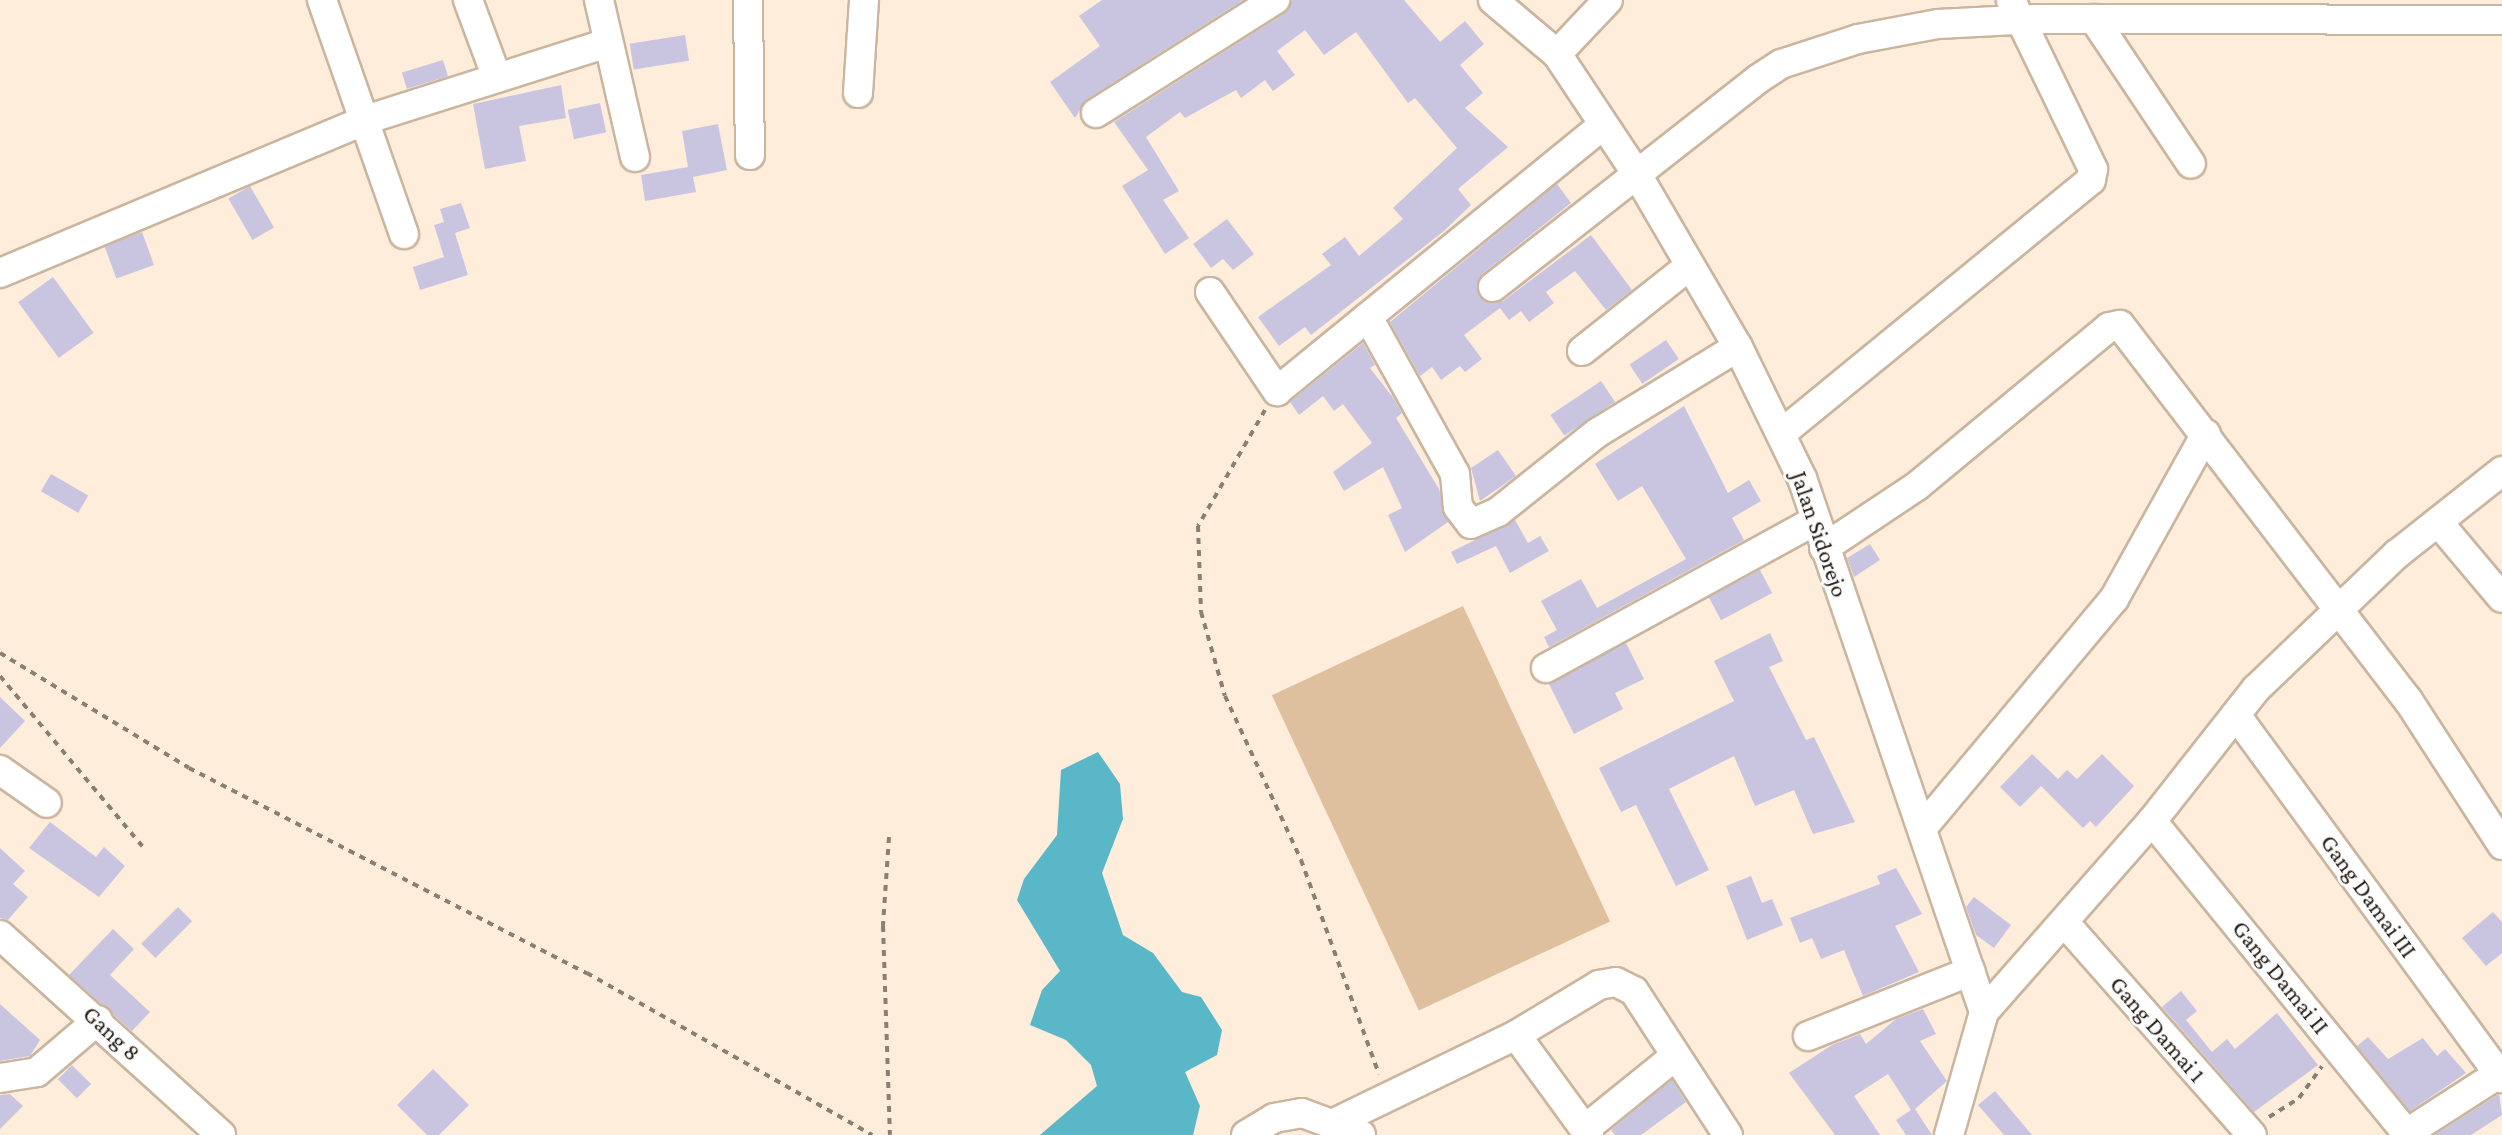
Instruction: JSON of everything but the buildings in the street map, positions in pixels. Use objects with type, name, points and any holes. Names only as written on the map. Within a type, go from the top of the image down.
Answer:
[{"type":"street","points":[[322,0],[404,234]]},
{"type":"street","points":[[468,0],[497,78]]},
{"type":"street","points":[[599,0],[635,157]]},
{"type":"street","points":[[748,0],[750,155]]},
{"type":"street","points":[[858,93],[864,0]]},
{"type":"street","points":[[1096,113],[1275,0]]},
{"type":"street","name":"Jalan Sidorejo","points":[[1493,0],[1557,54],[1638,176],[1688,267],[1738,347],[1782,433],[1924,826],[1984,1012]]},
{"type":"street","points":[[1557,54],[1608,0]]},
{"type":"street","points":[[1782,433],[2091,180],[2093,169],[2018,10]]},
{"type":"street","points":[[1493,287],[1781,64],[1896,29],[2018,10],[2094,19],[2502,20]]},
{"type":"street","points":[[2094,19],[2191,164]]},
{"type":"street","points":[[0,273],[365,120],[608,43]]},
{"type":"street","points":[[1210,292],[1277,391],[1603,125]]},
{"type":"street","points":[[1582,351],[1688,267]]},
{"type":"street","points":[[1368,317],[1455,474],[1458,507],[1471,524],[1498,512],[1597,433],[1738,347]]},
{"type":"street","points":[[1824,548],[1917,486],[2109,327],[2130,332],[2408,700],[2502,845]]},
{"type":"street","points":[[1924,826],[2114,599],[2206,434]]},
{"type":"street","points":[[1949,1135],[1984,1012],[2152,821],[2236,715],[2339,612],[2438,522],[2502,471]]},
{"type":"street","points":[[1546,668],[1814,521]]},
{"type":"street","points":[[2438,522],[2502,598]]},
{"type":"street","name":"Gang Damai III","points":[[2236,715],[2501,1076]]},
{"type":"street","points":[[0,770],[47,803]]},
{"type":"street","name":"Gang Damai II","points":[[2152,821],[2336,1043],[2407,1134]]},
{"type":"street","name":"Gang Damai 1","points":[[2064,922],[2246,1129]]},
{"type":"street","name":"Gang 8","points":[[0,935],[98,1020],[221,1135]]},
{"type":"street","points":[[1808,1036],[1971,971]]},
{"type":"street","points":[[1334,1123],[1516,1035],[1599,985],[1616,982],[1634,991],[1716,1131]]},
{"type":"street","points":[[0,1078],[37,1072],[98,1020]]},
{"type":"street","points":[[1516,1035],[1587,1132],[1674,1057]]},
{"type":"street","points":[[2407,1134],[2501,1076]]},
{"type":"street","points":[[1246,1135],[1274,1118],[1302,1113],[1361,1135]]},
{"type":"path","points":[[1277,391],[1198,526],[1201,612],[1225,696],[1301,860],[1388,1097]]},
{"type":"path","points":[[0,653],[189,768],[587,973],[872,1135]]},
{"type":"path","points":[[0,676],[144,848]]},
{"type":"path","points":[[889,837],[883,926],[890,1135]]},
{"type":"path","points":[[2246,1129],[2299,1098],[2336,1043]]},
{"type":"shaded area","points":[[1463,606],[1610,921],[1419,1011],[1272,695]]},
{"type":"water","points":[[1098,752],[1120,784],[1123,819],[1102,873],[1123,935],[1153,953],[1182,992],[1201,997],[1222,1030],[1217,1055],[1185,1072],[1200,1106],[1193,1135],[1040,1135],[1097,1086],[1091,1065],[1066,1040],[1030,1025],[1042,990],[1060,971],[1017,900],[1024,879],[1057,835],[1061,770]]}]
